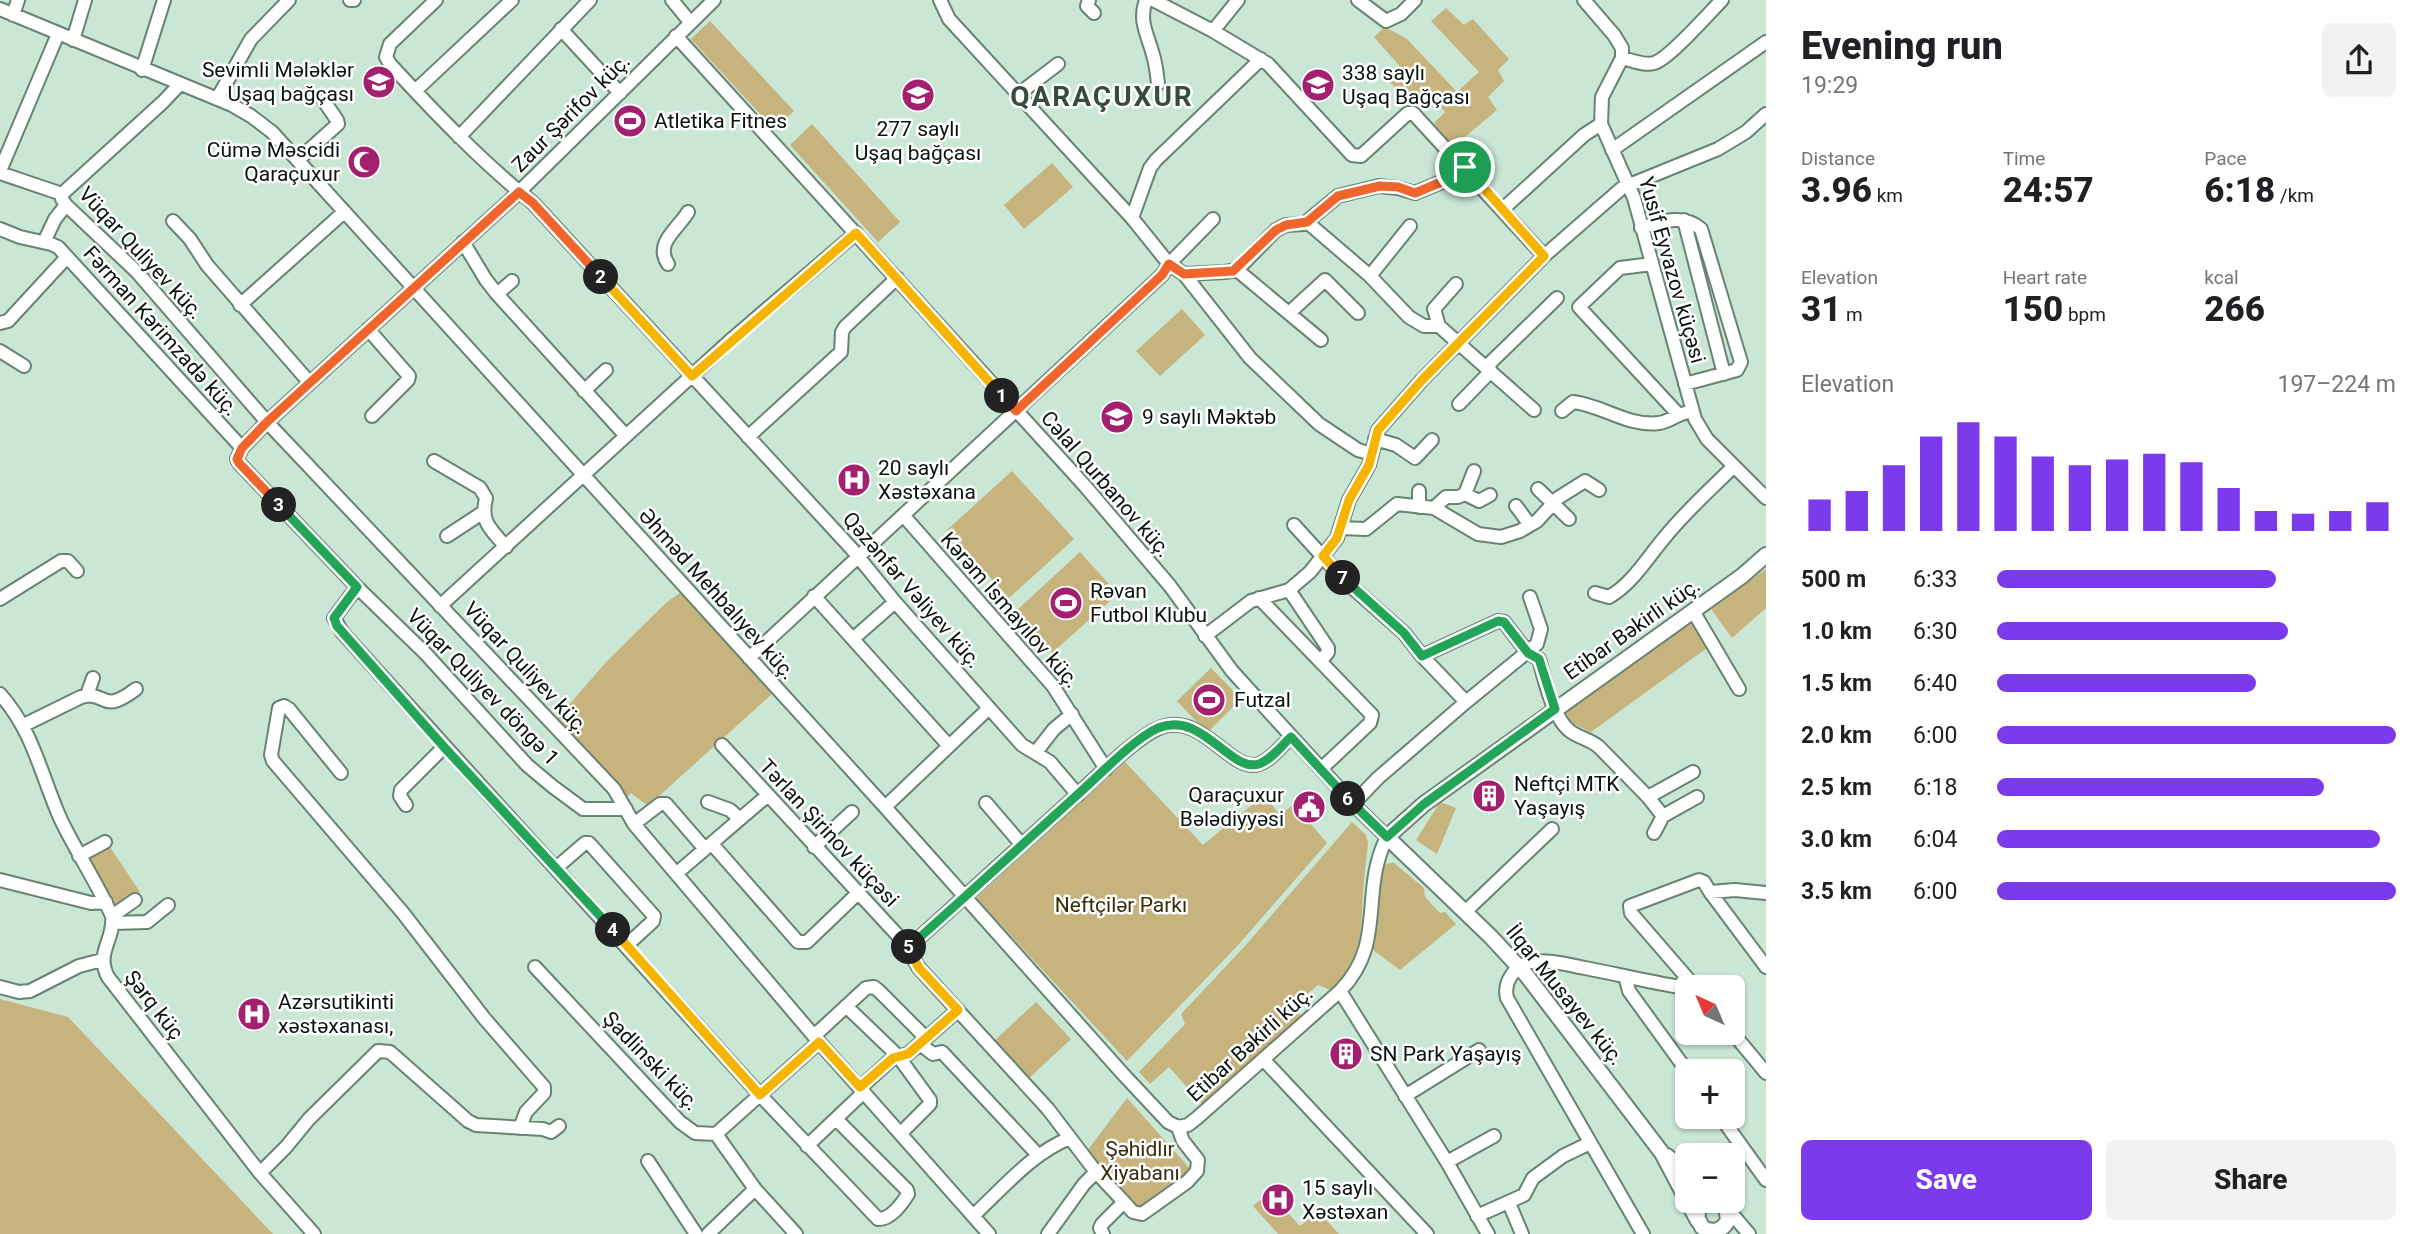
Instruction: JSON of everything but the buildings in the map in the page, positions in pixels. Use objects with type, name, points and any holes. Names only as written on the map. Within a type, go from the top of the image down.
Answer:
[{"type":"main road","name":"Etibar Bəkirli küç.","points":[[1387,837],[1424,804],[1742,576],[1766,555]]},
{"type":"main road","name":"İlqar Musayev küç.","points":[[1387,837],[1519,968],[1559,1016],[1662,1153]]},
{"type":"main road","points":[[1662,1153],[1675,1163]]},
{"type":"main road","points":[[1662,1153],[1718,1221]]},
{"type":"street","points":[[13,15],[18,0]]},
{"type":"street","points":[[73,40],[85,0]]},
{"type":"street","points":[[142,69],[164,0]]},
{"type":"street","points":[[216,99],[251,39],[289,0]]},
{"type":"street","name":"Qəzənfər Vəliyev küç.","points":[[436,0],[390,44],[386,57],[390,64],[459,137],[533,203],[858,556],[894,602],[1022,745],[1050,762],[1078,795]]},
{"type":"street","points":[[415,91],[512,0]]},
{"type":"street","points":[[459,137],[590,0]]},
{"type":"street","name":"Zaur Şərifov küç.","points":[[242,448],[309,382],[519,192],[714,0]]},
{"type":"street","points":[[940,0],[949,19],[1020,93],[1132,218],[1169,264],[1184,274],[1250,358],[1305,412],[1333,435],[1362,452],[1371,454]]},
{"type":"street","points":[[1089,0],[1087,6],[1094,13]]},
{"type":"street","points":[[1146,0],[1142,19],[1158,84]]},
{"type":"street","points":[[1153,0],[1261,59],[1284,80],[1352,155],[1361,156],[1408,113],[1413,113],[1544,256]]},
{"type":"street","points":[[1213,31],[1238,0]]},
{"type":"street","points":[[1358,0],[1386,20],[1397,18],[1415,0]]},
{"type":"street","points":[[1503,209],[1584,135],[1601,124],[1602,97],[1622,58],[1622,48],[1584,0]]},
{"type":"street","points":[[1622,58],[1656,63],[1722,0]]},
{"type":"street","points":[[671,1],[690,22]]},
{"type":"street","name":"Əhməd Mehbalıyev küç.","points":[[0,9],[245,112],[262,124],[298,160],[1162,1116],[1178,1127],[1183,1141],[1198,1160],[1197,1171],[1187,1182],[1142,1214],[1133,1212],[1124,1202]]},
{"type":"street","points":[[561,29],[620,93]]},
{"type":"street","points":[[0,172],[58,34]]},
{"type":"street","name":"Cəlal Qurbanov küç.","points":[[676,36],[898,278],[1170,586],[1232,671],[1353,804],[1387,837]]},
{"type":"street","points":[[1612,150],[1766,42]]},
{"type":"street","points":[[1132,218],[1150,168],[1156,160],[1261,59]]},
{"type":"street","points":[[1020,93],[1058,64]]},
{"type":"street","points":[[44,242],[64,199],[180,84]]},
{"type":"street","points":[[298,160],[338,124],[324,101]]},
{"type":"street","points":[[1206,636],[1251,601],[1289,590],[1300,582],[1337,538],[1345,509],[1364,476],[1378,430],[1404,399],[1544,256],[1612,195],[1629,184],[1718,149],[1746,132],[1766,114]]},
{"type":"street","name":"Yusif Eyvazov küçəsi","points":[[1601,124],[1629,184],[1693,412],[1703,433],[1766,498]]},
{"type":"street","points":[[1184,274],[1237,270],[1276,230],[1286,225],[1307,222],[1338,196],[1380,186],[1398,187],[1415,193],[1451,178],[1465,167]]},
{"type":"street","name":"Vüqar Quliyev küç.","points":[[0,172],[64,199],[136,272],[267,422],[614,789],[634,824],[816,1039],[973,1216],[983,1232]]},
{"type":"street","points":[[240,305],[344,212]]},
{"type":"street","points":[[667,264],[664,257],[666,239],[688,212]]},
{"type":"street","points":[[749,658],[1162,275],[1169,264],[1213,219]]},
{"type":"street","points":[[1641,228],[1669,220],[1684,220],[1701,229],[1741,362],[1737,370],[1685,384]]},
{"type":"street","points":[[1684,220],[1724,373]]},
{"type":"street","points":[[173,221],[240,305],[309,382]]},
{"type":"street","points":[[1307,222],[1370,276],[1417,323],[1438,326],[1534,410]]},
{"type":"street","points":[[1370,276],[1410,226]]},
{"type":"street","name":"Fərman Kərimzadə küç.","points":[[0,229],[58,247],[242,448],[237,459],[239,463],[357,587]]},
{"type":"street","points":[[440,606],[692,376],[856,233]]},
{"type":"street","points":[[463,242],[497,294],[626,436]]},
{"type":"street","points":[[0,323],[8,321],[67,257]]},
{"type":"street","points":[[1652,264],[1620,268],[1579,307],[1678,414]]},
{"type":"street","points":[[1237,270],[1321,340]]},
{"type":"street","points":[[748,437],[841,352],[842,332],[845,327],[898,278]]},
{"type":"street","points":[[1289,313],[1325,280],[1358,313]]},
{"type":"street","points":[[497,294],[512,281]]},
{"type":"street","points":[[1438,326],[1433,309],[1455,284]]},
{"type":"street","points":[[1459,404],[1488,369],[1557,298]]},
{"type":"street","points":[[368,329],[409,376],[372,415]]},
{"type":"street","points":[[0,351],[24,366]]},
{"type":"street","points":[[584,391],[606,370]]},
{"type":"street","points":[[1562,411],[1573,402],[1583,403],[1628,420],[1653,424],[1661,424],[1678,414],[1693,412]]},
{"type":"street","points":[[1375,439],[1396,445],[1415,458],[1432,440]]},
{"type":"street","points":[[434,461],[480,488],[486,498],[482,513],[488,526],[506,547]]},
{"type":"street","points":[[1595,593],[1609,597],[1614,594],[1639,571],[1676,523],[1734,466]]},
{"type":"street","points":[[1465,494],[1474,471]]},
{"type":"street","points":[[1340,528],[1366,529],[1397,505],[1434,508],[1478,534],[1491,537],[1510,535],[1530,525],[1552,504],[1585,481],[1599,490]]},
{"type":"street","points":[[1538,489],[1569,519]]},
{"type":"street","points":[[1419,491],[1419,507]]},
{"type":"street","points":[[1434,508],[1442,499],[1465,494],[1479,501],[1490,495]]},
{"type":"street","points":[[1516,506],[1530,525]]},
{"type":"street","points":[[447,536],[482,513]]},
{"type":"street","name":"Kərəm İsmayılov küç.","points":[[903,515],[1053,686],[1106,769]]},
{"type":"street","points":[[1294,526],[1345,580],[1404,633],[1465,702]]},
{"type":"street","points":[[0,599],[61,561],[68,561],[77,571]]},
{"type":"street","points":[[357,587],[334,618],[337,626],[807,1146],[878,1219],[887,1218],[906,1198],[907,1190],[836,1119]]},
{"type":"street","name":"Vüqar Quliyev döngə 1","points":[[357,587],[426,654],[527,765],[552,786],[583,809],[626,810]]},
{"type":"street","points":[[1289,590],[1328,648],[1321,661]]},
{"type":"street","points":[[814,596],[949,746]]},
{"type":"street","points":[[1353,804],[1378,778],[1465,702],[1537,644],[1541,635],[1539,621],[1530,597]]},
{"type":"street","points":[[1259,598],[1372,718],[1370,723],[1321,769]]},
{"type":"street","points":[[854,638],[894,602]]},
{"type":"street","points":[[1693,611],[1739,689]]},
{"type":"street","points":[[1422,656],[1502,621],[1528,653],[1539,659],[1555,709],[1569,730],[1591,740],[1648,797],[1663,816]]},
{"type":"street","points":[[88,695],[93,678]]},
{"type":"street","points":[[24,725],[88,695],[113,703],[121,701],[136,690]]},
{"type":"street","points":[[0,694],[24,725],[53,802],[113,919]]},
{"type":"street","points":[[341,773],[289,709],[284,706],[279,708],[271,755],[273,761],[403,913],[484,1018],[544,1087],[544,1093],[526,1112],[520,1128]]},
{"type":"street","points":[[885,807],[989,708]]},
{"type":"street","points":[[1036,752],[1054,729],[1072,714]]},
{"type":"street","points":[[908,948],[1143,738],[1166,726],[1182,727],[1213,739],[1235,760],[1257,765],[1266,761],[1291,737]]},
{"type":"street","name":"Tərlan Şirinov küçəsi","points":[[722,745],[908,948],[919,968],[1048,1109],[1096,1172]]},
{"type":"street","points":[[406,805],[400,796],[401,790],[444,747]]},
{"type":"street","points":[[1648,797],[1693,772]]},
{"type":"street","points":[[677,873],[768,795]]},
{"type":"street","points":[[1654,833],[1663,816],[1697,797]]},
{"type":"street","points":[[708,802],[730,810],[740,819]]},
{"type":"street","points":[[986,803],[1022,845]]},
{"type":"street","points":[[634,824],[660,804],[666,804],[798,942],[807,942],[857,894]]},
{"type":"street","points":[[814,847],[852,812]]},
{"type":"street","points":[[1465,912],[1552,829]]},
{"type":"street","name":"Etibar Bəkirli küç.","points":[[1178,1127],[1188,1125],[1197,1118],[1340,992],[1355,974],[1367,947],[1374,875],[1387,837]]},
{"type":"street","points":[[79,856],[105,842]]},
{"type":"street","points":[[556,868],[585,843],[590,843],[654,916],[627,945]]},
{"type":"street","points":[[0,880],[90,903],[106,902]]},
{"type":"street","points":[[1684,975],[1629,909],[1633,904],[1699,880],[1704,882],[1766,967]]},
{"type":"street","points":[[1710,892],[1735,890],[1766,893]]},
{"type":"street","points":[[113,919],[135,900]]},
{"type":"street","points":[[113,919],[147,922],[168,905]]},
{"type":"street","name":"Şərq küç","points":[[113,919],[102,961],[108,977],[260,1173],[314,1234]]},
{"type":"street","points":[[0,988],[30,991],[79,966],[102,961]]},
{"type":"street","points":[[1643,1234],[1507,998],[1505,985],[1519,968],[1534,961],[1567,964],[1675,986]]},
{"type":"street","name":"Şadlinski küç.","points":[[535,967],[680,1122],[695,1133],[716,1135]]},
{"type":"street","points":[[1625,976],[1629,991],[1678,1059]]},
{"type":"street","points":[[796,1234],[755,1189],[716,1135],[760,1095],[866,988],[874,987],[933,1054],[942,1052],[1038,1155]]},
{"type":"street","points":[[1340,992],[1447,1162],[1488,1234]]},
{"type":"street","points":[[846,1006],[898,1056],[930,1100],[930,1104],[901,1133]]},
{"type":"street","points":[[807,1146],[836,1119],[887,1062],[908,1054],[958,1010]]},
{"type":"street","points":[[1743,1045],[1766,1073]]},
{"type":"street","points":[[1405,1096],[1479,1049]]},
{"type":"street","points":[[260,1173],[309,1119],[378,1051],[390,1052],[468,1121],[476,1125],[551,1132],[559,1126]]},
{"type":"street","points":[[1263,1059],[1427,1234]]},
{"type":"street","points":[[1729,1129],[1766,1180]]},
{"type":"street","points":[[1447,1162],[1494,1136]]},
{"type":"street","points":[[973,1216],[1038,1155],[1052,1145],[1070,1138]]},
{"type":"street","points":[[1476,1216],[1524,1195],[1533,1178],[1549,1165],[1590,1143]]},
{"type":"street","points":[[648,1161],[696,1234]]},
{"type":"street","points":[[1048,1234],[1084,1184],[1096,1172],[1124,1202],[1102,1224],[1100,1228],[1103,1234]]},
{"type":"street","points":[[708,1234],[755,1189]]},
{"type":"street","points":[[1509,1203],[1522,1234]]},
{"type":"street","points":[[1718,1221],[1749,1234]]},
{"type":"green space","points":[[1446,8],[1464,25],[1473,19],[1509,59],[1498,70],[1504,81],[1488,97],[1497,110],[1453,147],[1434,123],[1445,112],[1429,92],[1414,106],[1390,82],[1403,70],[1374,37],[1385,27],[1407,39],[1457,92],[1479,72],[1431,21]]},
{"type":"green space","points":[[710,21],[794,111],[774,129],[691,39]]},
{"type":"green space","points":[[812,124],[900,222],[878,242],[790,145]]},
{"type":"green space","points":[[1052,163],[1073,187],[1024,229],[1004,205]]},
{"type":"green space","points":[[1182,309],[1205,335],[1160,376],[1136,351]]},
{"type":"green space","points":[[1012,471],[1074,539],[1009,598],[947,530]]},
{"type":"green space","name":"Rəvan Futbol Klubu","points":[[1080,552],[1118,594],[1052,653],[1015,612]]},
{"type":"green space","points":[[1766,569],[1766,608],[1732,638],[1711,609]]},
{"type":"green space","points":[[680,593],[773,693],[648,806],[631,793],[626,798],[555,721],[607,661],[667,602]]},
{"type":"green space","points":[[1692,622],[1707,648],[1591,732],[1571,723],[1565,711]]},
{"type":"green space","name":"Futzal","points":[[1211,668],[1241,699],[1207,733],[1177,701]]},
{"type":"green space","name":"Neftçilər Parkı","points":[[1125,762],[1203,845],[1264,795],[1280,815],[1294,804],[1327,843],[1239,944],[1127,1061],[976,898]]},
{"type":"green space","points":[[1440,802],[1456,808],[1437,854],[1416,840]]},
{"type":"green space","points":[[1352,822],[1366,835],[1368,843],[1359,939],[1356,952],[1342,977],[1331,990],[1318,985],[1299,1001],[1300,1016],[1203,1105],[1169,1067],[1150,1084],[1139,1072],[1185,1024],[1181,1014],[1245,946]]},
{"type":"green space","points":[[110,847],[140,892],[115,909],[86,860]]},
{"type":"green space","points":[[1388,863],[1394,863],[1424,888],[1425,897],[1440,913],[1445,912],[1456,924],[1400,970],[1373,950],[1379,872]]},
{"type":"green space","points":[[0,999],[68,1017],[273,1234],[0,1234]]},
{"type":"green space","points":[[1036,1002],[1071,1039],[1027,1080],[993,1042]]},
{"type":"green space","name":"Şəhidlır Xiyabanı","points":[[1127,1098],[1191,1170],[1143,1209],[1136,1206],[1087,1151]]},
{"type":"green space","points":[[1264,1197],[1281,1216],[1286,1211],[1300,1226],[1318,1211],[1339,1234],[1278,1234],[1253,1206]]},
{"type":"place","name":"Sevimli Mələklər Uşaq bağçası","points":[[379,82]]},
{"type":"place","name":"338 saylı Uşaq Bağçası","points":[[1318,85]]},
{"type":"place","name":"277 saylı Uşaq bağçası","points":[[918,95]]},
{"type":"place","name":"Atletika Fitnes","points":[[630,121]]},
{"type":"place","name":"Cümə Məscidi Qaraçuxur","points":[[364,162]]},
{"type":"place","name":"9 saylı Məktəb","points":[[1117,417]]},
{"type":"place","name":"20 saylı Xəstəxana","points":[[854,480]]},
{"type":"place","name":"Rəvan Futbol Klubu","points":[[1066,603]]},
{"type":"place","name":"Futzal","points":[[1209,700]]},
{"type":"place","name":"Neftçi MTK Yaşayış","points":[[1489,796]]},
{"type":"place","name":"Qaraçuxur Bələdiyyəsi","points":[[1309,807]]},
{"type":"place","name":"Azərsutikinti xəstəxanası,","points":[[254,1014]]},
{"type":"place","name":"SN Park Yaşayış","points":[[1346,1054]]},
{"type":"place","name":"15 saylı Xəstəxan","points":[[1278,1200]]},
{"type":"district","name":"QARAÇUXUR","points":[[1102,96]]},
{"type":"route","points":[[1465,167],[1544,256],[1422,380],[1378,430],[1369,465],[1345,509],[1337,538],[1323,556],[1345,580],[1404,633],[1422,656],[1498,621],[1504,622],[1528,653],[1539,659],[1555,709],[1424,804],[1387,837],[1291,737],[1266,761],[1248,765],[1235,760],[1213,739],[1200,732],[1173,726],[1158,729],[1106,769],[908,948],[919,968],[958,1010],[908,1054],[887,1062],[860,1087],[819,1042],[760,1095],[342,632],[334,618],[357,587],[237,459],[237,454],[267,422],[519,192],[533,203],[692,376],[856,233],[1016,411],[1162,275],[1169,264],[1184,274],[1237,270],[1276,230],[1286,225],[1304,224],[1338,196],[1380,186],[1398,187],[1415,193],[1456,176],[1465,167]]}]
